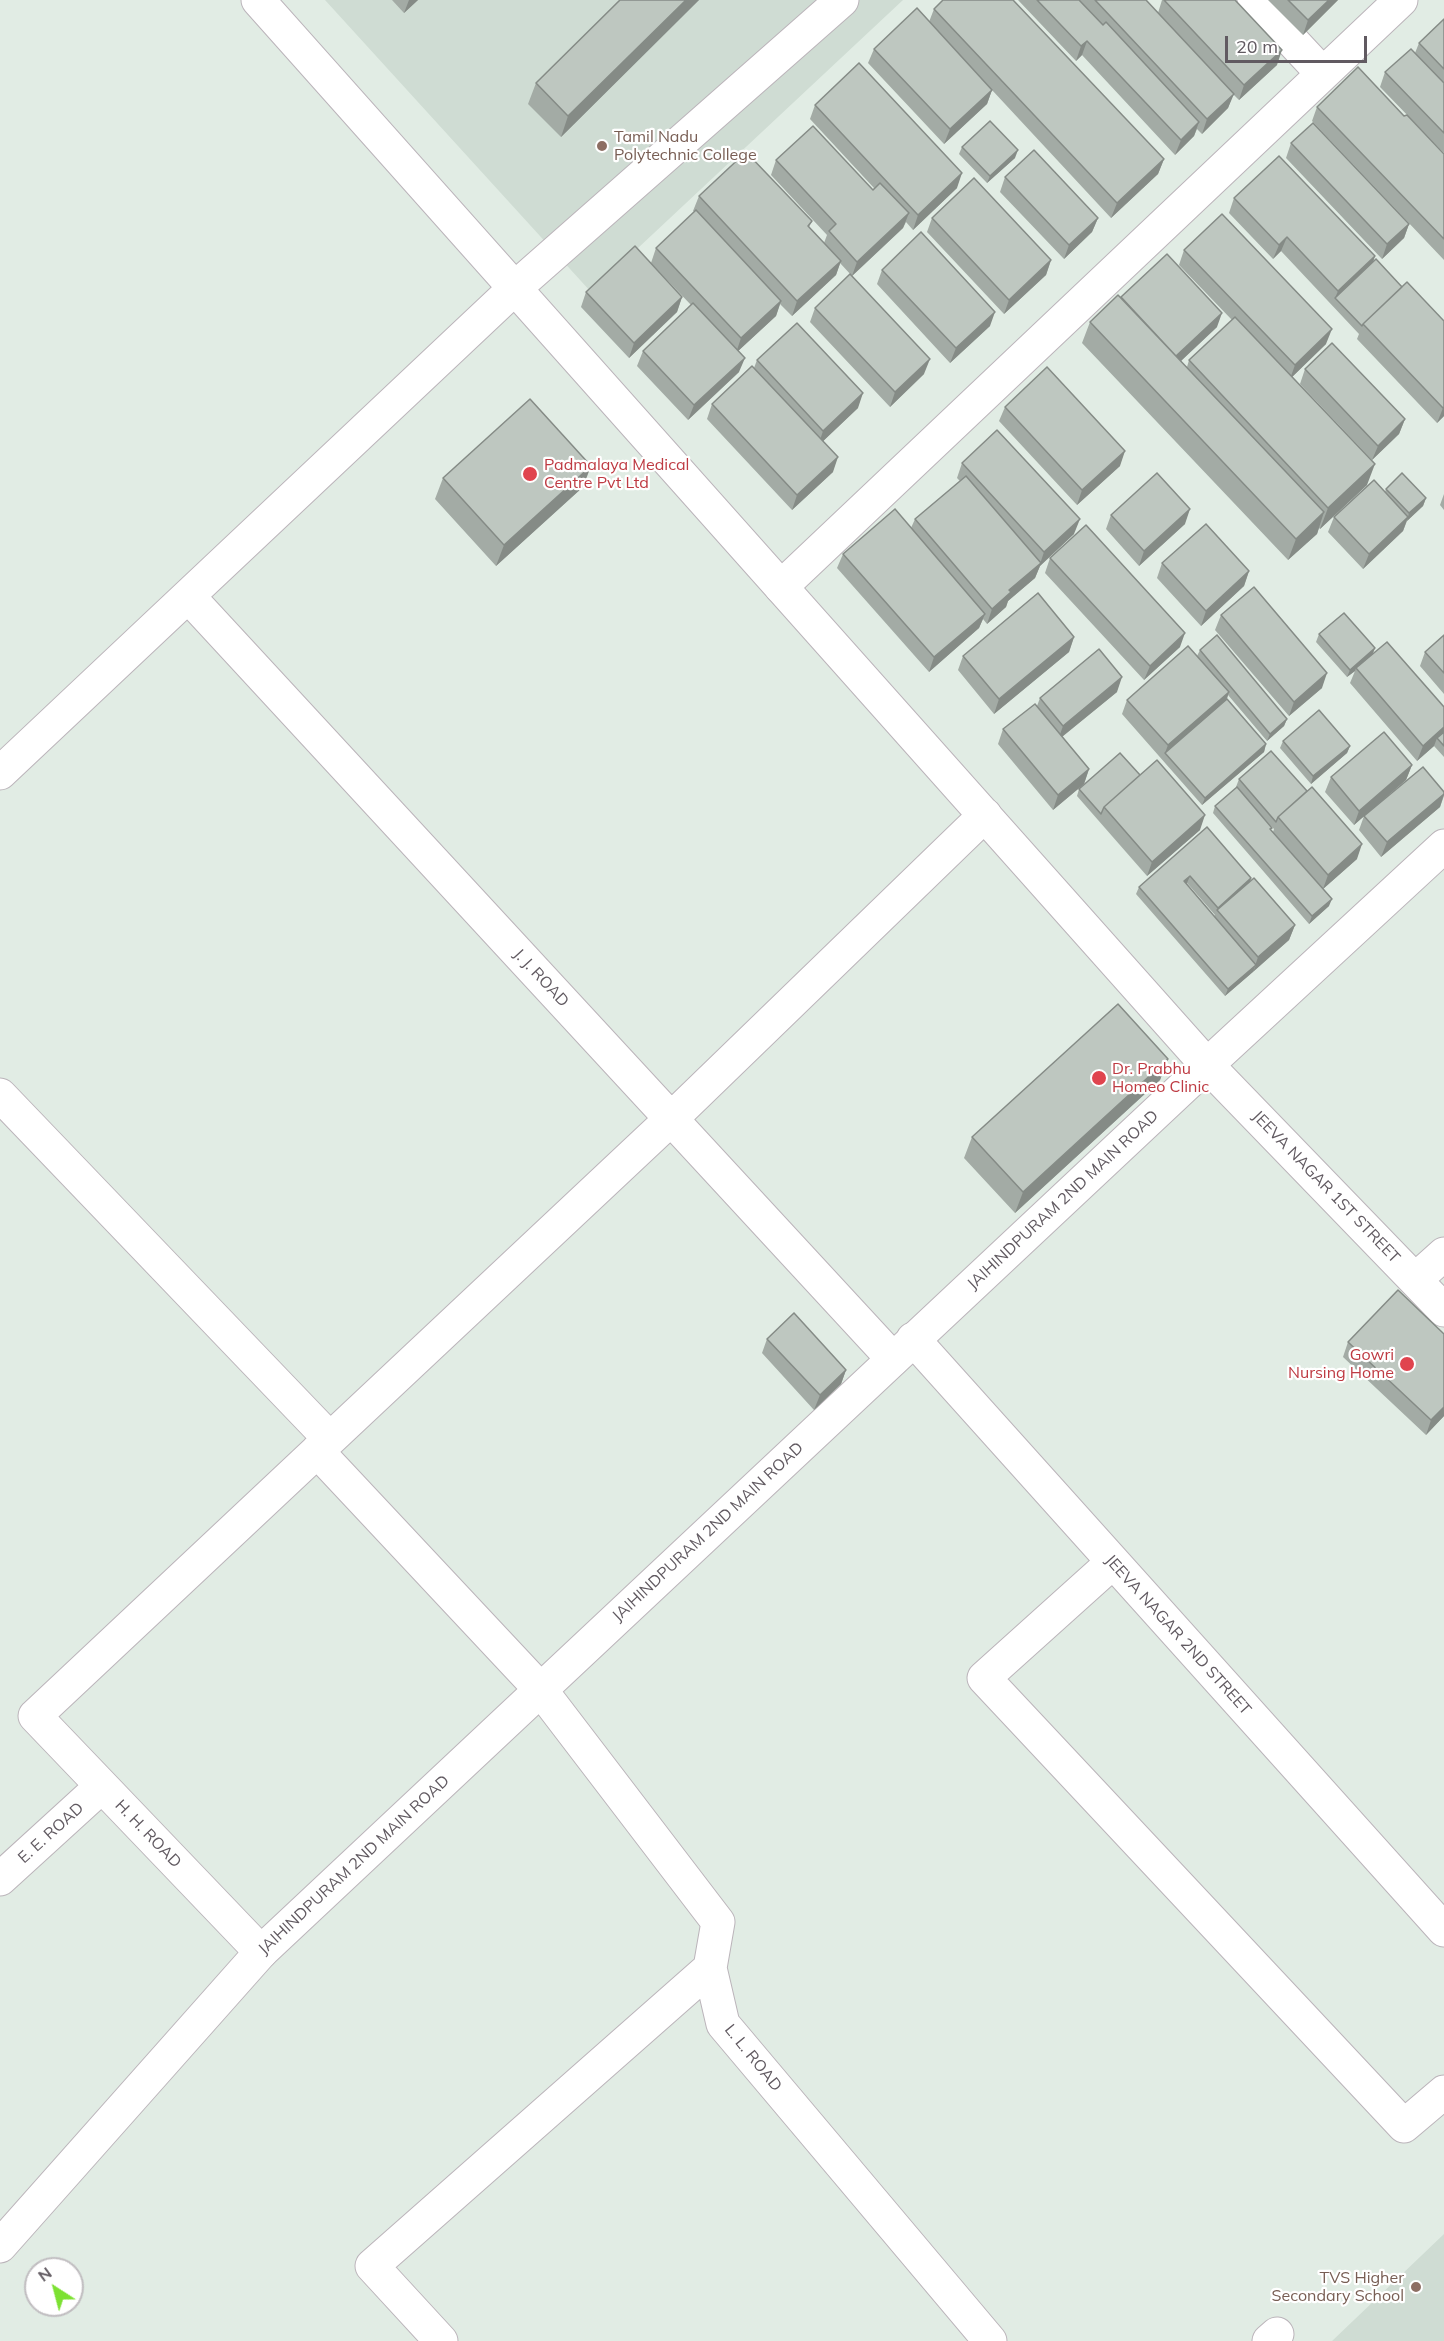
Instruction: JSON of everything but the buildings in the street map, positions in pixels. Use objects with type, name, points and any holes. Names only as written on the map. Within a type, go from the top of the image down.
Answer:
[{"type":"street","name":"JEEVA NAGAR 1ST STREET","points":[[258,0],[1207,1065],[1444,1310]]},
{"type":"street","points":[[0,774],[515,288],[842,0]]},
{"type":"street","points":[[1254,0],[1323,74]]},
{"type":"street","points":[[782,586],[1401,0]]},
{"type":"street","name":"J. J. ROAD","points":[[188,596],[671,1119],[903,1349]]},
{"type":"street","points":[[323,1445],[671,1119],[985,815]]},
{"type":"street","name":"JAIHINDPURAM 2ND MAIN ROAD","points":[[0,2246],[261,1952],[903,1349],[1444,846]]},
{"type":"street","name":"L. L. ROAD","points":[[0,1095],[323,1445],[540,1689],[718,1922],[710,1968],[723,2024],[990,2341]]},
{"type":"street","points":[[1415,1280],[1444,1254]]},
{"type":"street","name":"JEEVA NAGAR 2ND STREET","points":[[903,1349],[1113,1562],[1444,1930]]},
{"type":"street","name":"H. H. ROAD","points":[[261,1952],[35,1716],[323,1445]]},
{"type":"street","points":[[1113,1562],[984,1678],[1404,2126],[1444,2092]]},
{"type":"street","name":"E. E. ROAD","points":[[0,1879],[102,1786]]},
{"type":"street","points":[[441,2341],[372,2266],[710,1968]]},
{"type":"shaded area","name":"Tamil Nadu Polytechnic College","points":[[325,0],[903,0],[591,292]]},
{"type":"shaded area","name":"TVS Higher Secondary School","points":[[1444,2234],[1444,2341],[1332,2341]]},
{"type":"place","name":"Tamil Nadu Polytechnic College","points":[[602,146]]},
{"type":"place","name":"Padmalaya Medical Centre Pvt Ltd","points":[[530,474]]},
{"type":"place","name":"Dr. Prabhu Homeo Clinic","points":[[1099,1078]]},
{"type":"place","name":"Gowri Nursing Home","points":[[1407,1364]]},
{"type":"place","name":"TVS Higher Secondary School","points":[[1416,2287]]}]
